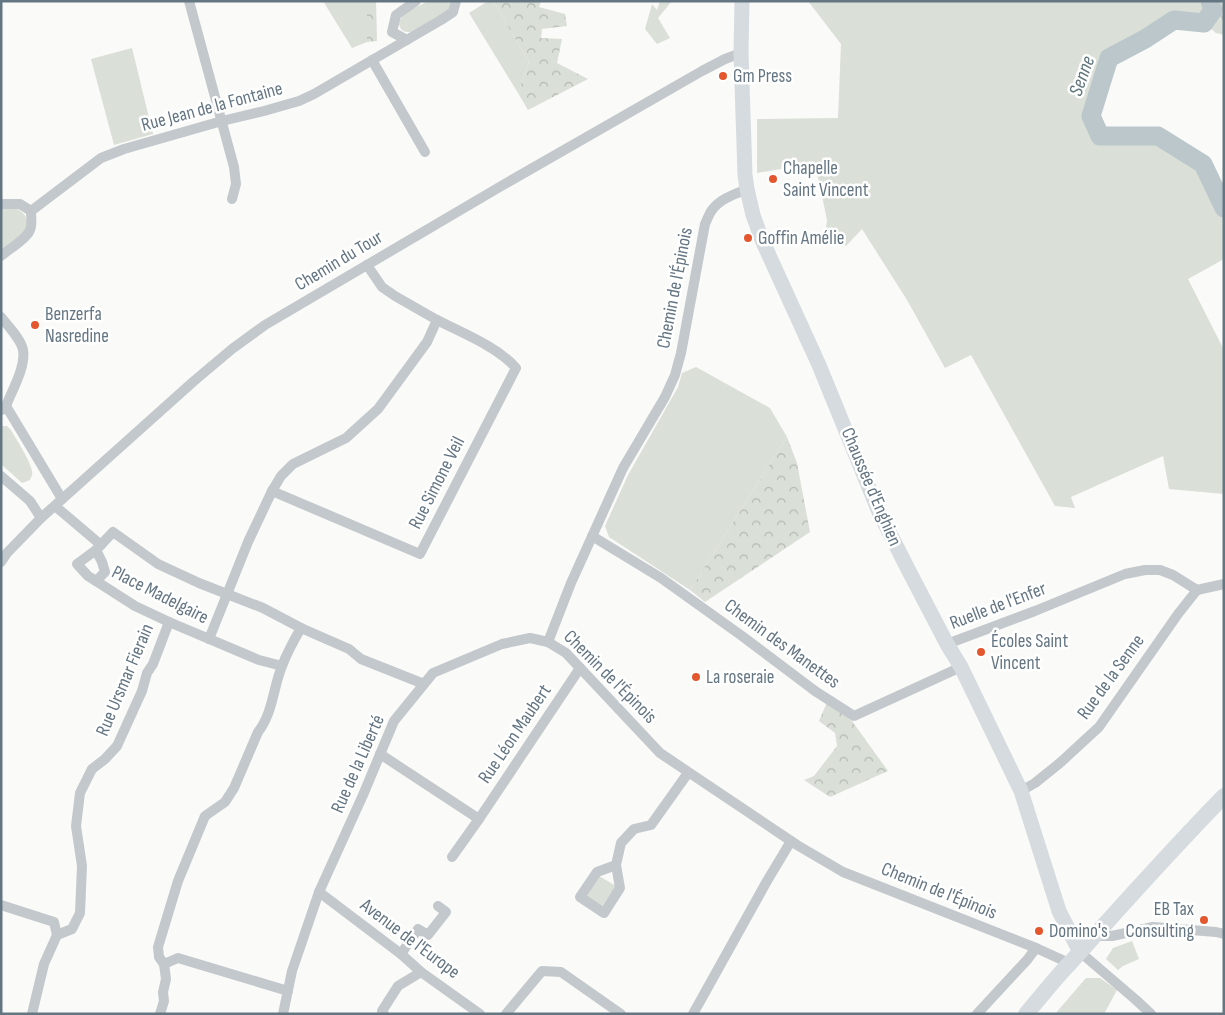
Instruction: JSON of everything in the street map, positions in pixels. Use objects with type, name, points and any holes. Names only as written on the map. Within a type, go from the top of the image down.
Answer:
[{"type":"main road","name":"Chaussée d'Enghien","points":[[742,1],[741,53],[745,175],[753,215],[762,240],[819,365],[879,512],[905,565],[961,667],[1021,791],[1075,957]]},
{"type":"main road","points":[[1026,1014],[1094,936],[1224,796]]},
{"type":"street","points":[[189,1],[234,167],[236,184],[232,199]]},
{"type":"street","points":[[407,40],[392,32],[396,15],[416,1]]},
{"type":"street","name":"Rue Jean de la Fontaine","points":[[31,211],[101,158],[124,149],[300,101],[453,12],[456,1]]},
{"type":"street","name":"Chemin du Tour","points":[[1,562],[7,553],[41,518],[194,381],[232,349],[265,325],[693,76],[741,53]]},
{"type":"street","points":[[372,60],[425,152]]},
{"type":"street","name":"Chemin de l'Épinois","points":[[747,189],[733,195],[711,210],[705,224],[681,353],[675,375],[665,397],[623,468],[570,583],[548,642],[566,653],[660,753],[791,841],[843,872],[1036,948],[1075,957],[1136,1000],[1151,1014]]},
{"type":"street","points":[[1,204],[20,204],[31,211],[32,224],[30,231],[25,237],[1,256]]},
{"type":"street","points":[[228,594],[248,542],[281,476],[293,464],[346,438],[378,409],[427,342],[438,320],[382,287],[367,265]]},
{"type":"street","points":[[1,317],[23,349],[23,364],[3,409],[58,503],[99,547]]},
{"type":"street","name":"Rue Simone Veil","points":[[272,491],[420,554],[516,368],[499,352],[438,320]]},
{"type":"street","points":[[1,476],[30,501],[41,518]]},
{"type":"street","name":"Place Madelgaire","points":[[282,666],[258,660],[135,606],[88,576],[77,564],[99,547],[112,532],[158,564],[199,583],[263,608],[301,628],[349,649],[361,659],[424,684]]},
{"type":"street","name":"Chemin des Manettes","points":[[592,536],[661,578],[742,636],[814,692],[854,716],[961,667]]},
{"type":"street","name":"Place Madelgaire","points":[[96,581],[105,572],[99,547]]},
{"type":"street","name":"Ruelle de l'Enfer","points":[[947,644],[1035,611],[1124,574],[1145,570],[1160,570],[1173,575],[1198,590]]},
{"type":"street","points":[[1198,590],[1224,584]]},
{"type":"street","name":"Rue de la Senne","points":[[1021,791],[1035,783],[1061,762],[1099,727],[1178,614],[1198,590]]},
{"type":"street","name":"Place Madelgaire","points":[[209,639],[228,594]]},
{"type":"street","name":"Rue Ursmar Fierain","points":[[57,935],[72,929],[80,913],[82,866],[76,826],[80,793],[92,769],[117,746],[170,622]]},
{"type":"street","points":[[160,1014],[164,1001],[163,992],[166,979],[158,947],[181,873],[205,816],[225,802],[234,788],[272,705],[272,697],[282,666],[301,628]]},
{"type":"street","name":"Rue de la Liberté","points":[[283,1014],[292,971],[319,892],[394,722],[433,673],[502,644],[530,638],[548,642]]},
{"type":"street","name":"Rue Léon Maubert","points":[[452,857],[480,819],[580,668]]},
{"type":"street","points":[[380,754],[480,819]]},
{"type":"street","points":[[616,865],[597,872],[580,896],[604,913],[620,888],[616,865],[622,843],[634,829],[651,825],[688,773]]},
{"type":"street","points":[[693,1014],[791,841]]},
{"type":"street","name":"Avenue de l'Europe","points":[[319,892],[401,954],[421,972],[480,1014]]},
{"type":"street","points":[[1,905],[54,922],[57,935],[44,964],[32,1014]]},
{"type":"street","points":[[401,954],[418,929],[428,934],[446,912],[438,906]]},
{"type":"street","points":[[1094,936],[1112,936],[1153,927],[1224,934]]},
{"type":"street","points":[[977,1014],[1036,948]]},
{"type":"street","points":[[161,960],[178,958],[288,991]]},
{"type":"street","points":[[506,1014],[542,971],[561,972],[622,1014]]},
{"type":"street","points":[[384,1014],[382,1011],[398,986],[421,972]]},
{"type":"green space","points":[[323,1],[367,1],[367,42],[352,48]]},
{"type":"green space","points":[[367,1],[376,1],[377,41],[367,42]]},
{"type":"green space","points":[[428,1],[451,1],[450,8],[448,11],[411,32],[402,30],[399,23],[404,15]]},
{"type":"green space","points":[[488,1],[493,1],[529,62],[518,93],[469,13]]},
{"type":"green space","points":[[493,1],[541,1],[539,7],[565,14],[567,26],[542,29],[541,38],[562,39],[557,63],[588,79],[528,110],[518,93],[529,62]]},
{"type":"green space","points":[[660,1],[672,1],[658,18],[670,38],[657,44],[645,29],[652,4],[657,10]]},
{"type":"green space","points":[[808,1],[1210,1],[1213,10],[1204,23],[1174,20],[1145,39],[1109,58],[1091,116],[1100,136],[1158,136],[1203,164],[1224,208],[1224,259],[1188,279],[1224,350],[1224,494],[1169,489],[1163,456],[1071,497],[1075,508],[1055,506],[971,355],[945,368],[907,300],[862,229],[846,246],[826,228],[827,220],[815,163],[757,173],[757,119],[838,118],[841,44]]},
{"type":"green space","points":[[1210,1],[1224,1],[1224,35],[1216,33],[1204,23],[1213,10]]},
{"type":"green space","points":[[132,48],[153,134],[114,145],[91,59]]},
{"type":"green space","points":[[1,208],[20,210],[26,218],[27,226],[21,235],[1,250]]},
{"type":"green space","points":[[696,367],[770,408],[787,437],[690,590],[609,537],[605,526],[628,475],[678,387],[682,373]]},
{"type":"green space","points":[[2,426],[7,426],[11,430],[27,457],[32,473],[30,480],[22,483],[1,464]]},
{"type":"green space","points":[[787,437],[797,463],[810,532],[705,602],[690,590]]},
{"type":"green space","points":[[827,702],[852,721],[888,771],[830,797],[804,780],[814,776],[837,746],[835,733],[819,721]]},
{"type":"green space","points":[[599,876],[616,886],[602,906],[585,895]]},
{"type":"green space","points":[[1132,941],[1139,959],[1118,970],[1106,959],[1113,948]]},
{"type":"green space","points":[[1086,978],[1100,978],[1117,990],[1104,1014],[1055,1014]]},
{"type":"waterway","name":"Senne","points":[[1210,1],[1213,10],[1204,23],[1174,20],[1145,39],[1109,58],[1091,116],[1100,136],[1158,136],[1203,164],[1224,208]]},
{"type":"place","name":"Gm Press","points":[[723,76]]},
{"type":"place","name":"Chapelle Saint Vincent","points":[[773,179]]},
{"type":"place","name":"Goffin Amélie","points":[[748,238]]},
{"type":"place","name":"Benzerfa Nasredine","points":[[35,325]]},
{"type":"place","name":"Écoles Saint Vincent","points":[[981,652]]},
{"type":"place","name":"La roseraie","points":[[696,677]]},
{"type":"place","name":"EB Tax Consulting","points":[[1204,920]]},
{"type":"place","name":"Domino's","points":[[1039,931]]}]
